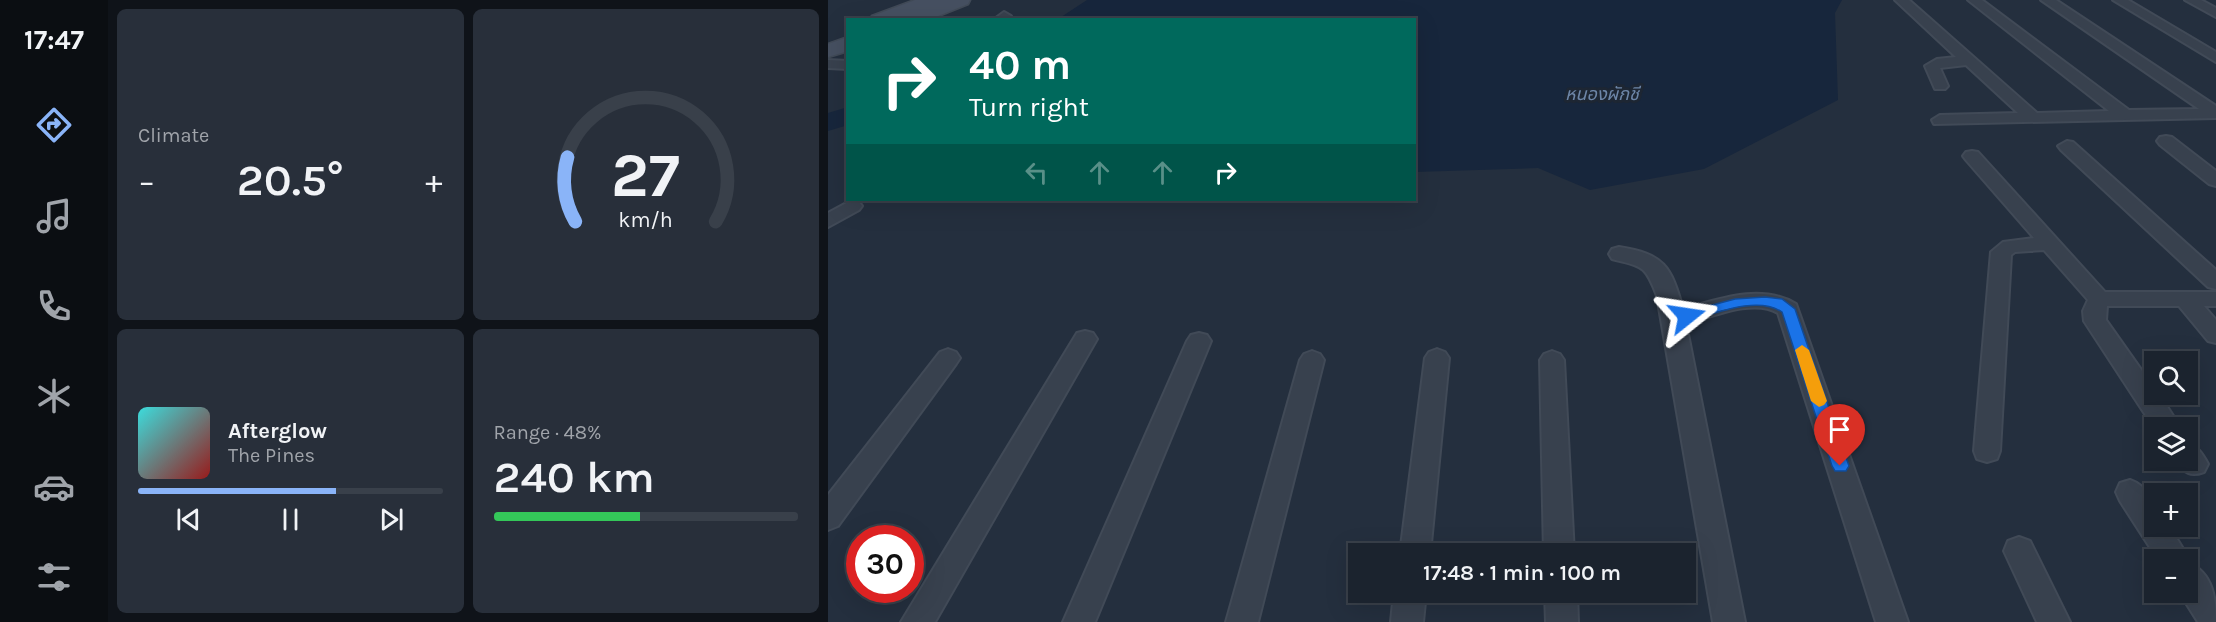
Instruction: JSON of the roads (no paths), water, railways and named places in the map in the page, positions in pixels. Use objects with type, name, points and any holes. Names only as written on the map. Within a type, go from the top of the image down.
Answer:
[{"type":"main road","points":[[884,18],[932,0]]},
{"type":"main road","points":[[915,18],[961,0]]},
{"type":"main road","points":[[828,38],[846,32]]},
{"type":"main road","points":[[828,51],[846,45]]},
{"type":"street","points":[[1901,0],[2032,117]]},
{"type":"street","points":[[1974,0],[2125,115]]},
{"type":"street","points":[[1940,120],[2216,112],[2047,0]]},
{"type":"street","points":[[2119,0],[2216,57]]},
{"type":"street","points":[[2191,0],[2216,14]]},
{"type":"street","points":[[1940,86],[1932,66],[1942,62],[1968,61]]},
{"type":"street","points":[[828,64],[846,65]]},
{"type":"street","points":[[2166,141],[2216,180]]},
{"type":"street","points":[[2067,146],[2216,282]]},
{"type":"street","points":[[1972,156],[2052,243],[2099,299],[2216,299]]},
{"type":"street","points":[[828,221],[852,206]]},
{"type":"street","points":[[1988,451],[2001,252],[2010,246],[2052,243]]},
{"type":"street","points":[[1619,254],[1644,258],[1655,266],[1673,320],[1729,622]]},
{"type":"street","points":[[2099,299],[2094,311],[2095,321],[2160,417]]},
{"type":"street","points":[[2186,300],[2216,335]]},
{"type":"street","points":[[1673,320],[1735,304],[1777,302],[1788,309],[1892,622]]},
{"type":"street","points":[[917,622],[1085,339]]},
{"type":"street","points":[[1079,622],[1198,341]]},
{"type":"street","points":[[828,517],[948,358]]},
{"type":"street","points":[[1415,543],[1437,358]]},
{"type":"street","points":[[1242,622],[1312,360]]},
{"type":"street","points":[[1552,360],[1559,543]]},
{"type":"street","points":[[2130,492],[2168,549]]},
{"type":"street","points":[[2019,551],[2054,622]]},
{"type":"street","points":[[2198,594],[2216,621]]},
{"type":"street","points":[[1407,622],[1409,603]]},
{"type":"street","points":[[1561,603],[1562,622]]},
{"type":"water","name":"หนองผักชี","points":[[1087,0],[1842,0],[1835,13],[1838,100],[1704,169],[1590,190],[1538,168],[1416,172],[1416,18],[1060,18]]},
{"type":"waterway","points":[[828,123],[846,116]]}]
